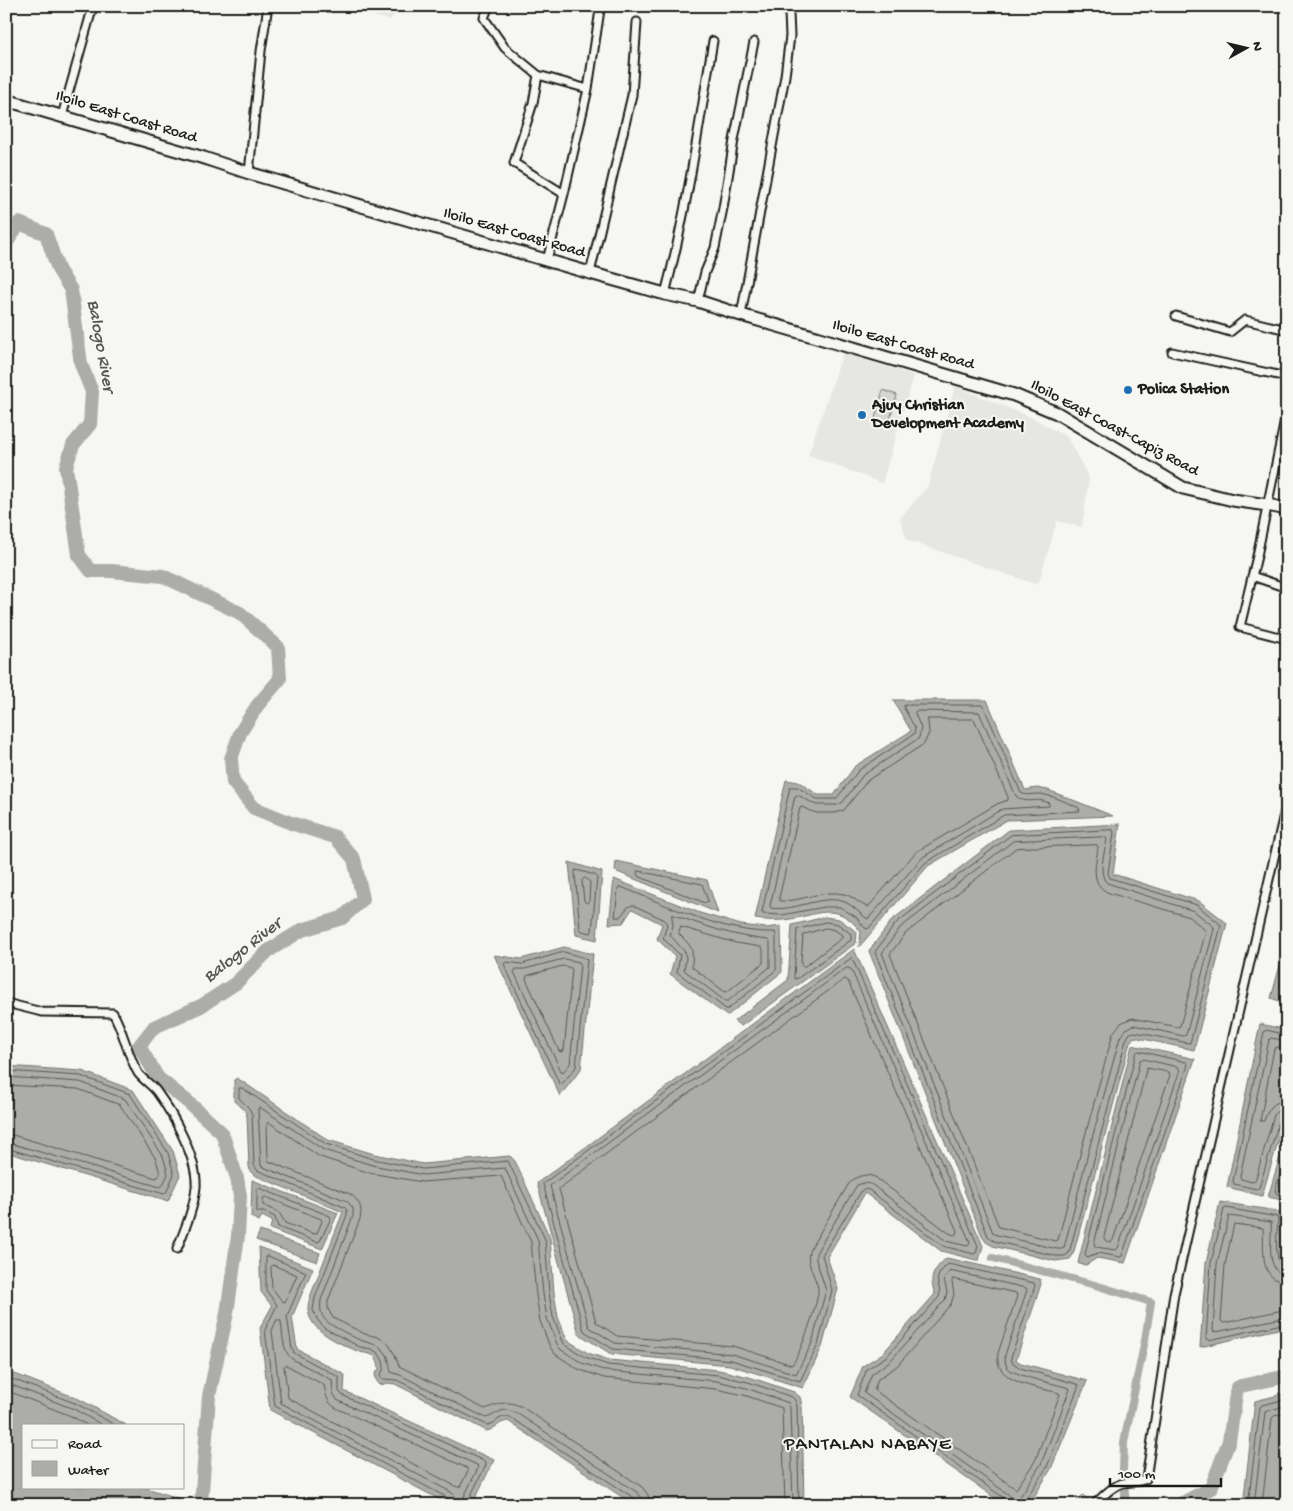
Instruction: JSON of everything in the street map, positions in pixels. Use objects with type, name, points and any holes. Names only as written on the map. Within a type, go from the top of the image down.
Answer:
[{"type":"main road","name":"Iloilo East Coast Road","points":[[6,100],[590,273],[665,294],[698,301],[1014,395]]},
{"type":"main road","name":"Iloilo East Coast-Capiz Road","points":[[1014,395],[1057,413],[1184,488],[1232,500],[1287,509]]},
{"type":"street","points":[[62,116],[93,6]]},
{"type":"street","points":[[249,173],[261,51],[268,6]]},
{"type":"street","points":[[489,6],[484,18],[505,48],[538,76],[588,89]]},
{"type":"street","points":[[742,315],[785,76],[790,36],[789,13],[786,6]]},
{"type":"street","points":[[547,260],[588,89],[600,10]]},
{"type":"street","points":[[590,273],[632,95],[638,22]]},
{"type":"street","points":[[665,294],[685,208],[713,41]]},
{"type":"street","points":[[698,301],[705,272],[715,248],[754,42]]},
{"type":"street","points":[[538,76],[533,103],[514,163],[564,194]]},
{"type":"street","points":[[1176,316],[1230,332],[1245,320],[1287,330]]},
{"type":"street","points":[[1172,352],[1287,377]]},
{"type":"street","points":[[1287,410],[1240,627],[1287,639]]},
{"type":"street","points":[[1252,576],[1287,588]]},
{"type":"street","points":[[1094,1505],[1110,1490],[1122,1483],[1142,1482],[1146,1479],[1174,1294],[1287,801]]},
{"type":"street","points":[[6,1003],[42,1012],[113,1013],[119,1023],[126,1046],[139,1074],[156,1090],[173,1118],[194,1164],[196,1186],[191,1214],[177,1249]]},
{"type":"shaded area","points":[[363,6],[405,6],[389,20],[371,15]]},
{"type":"shaded area","name":"Ajuy Christian Development Academy","points":[[843,353],[914,375],[882,483],[808,455]]},
{"type":"shaded area","points":[[955,386],[1031,417],[1067,437],[1089,478],[1082,527],[1057,521],[1038,585],[907,540],[900,518],[928,486]]},
{"type":"shaded area","points":[[883,390],[897,395],[888,426],[874,422]]},
{"type":"shaded area","points":[[1083,1495],[1092,1503],[1090,1505],[1073,1505]]},
{"type":"water","points":[[893,700],[987,700],[1025,790],[1037,788],[1048,790],[1113,816],[1007,820],[928,866],[859,947],[861,932],[843,915],[834,912],[780,920],[755,919],[786,780],[799,782],[818,795],[834,795],[855,766],[911,731]]},
{"type":"water","points":[[1120,824],[1113,874],[1199,901],[1227,923],[1194,1050],[1134,1037],[1130,1042],[1073,1255],[1070,1259],[1055,1261],[993,1246],[983,1238],[869,951],[892,920],[1009,830]]},
{"type":"water","points":[[616,861],[707,880],[718,913],[615,871]]},
{"type":"water","points":[[569,862],[602,872],[597,940],[576,935]]},
{"type":"water","points":[[614,879],[700,913],[741,925],[766,928],[781,926],[782,972],[727,1016],[670,974],[675,956],[657,939],[662,924],[632,909],[623,923],[609,924]]},
{"type":"water","points":[[825,917],[839,919],[857,932],[856,943],[741,1026],[734,1021],[788,980],[792,925]]},
{"type":"water","points":[[1287,940],[1287,1004],[1271,998]]},
{"type":"water","points":[[564,947],[593,954],[581,1069],[560,1096],[494,955],[521,959]]},
{"type":"water","points":[[854,949],[983,1246],[979,1260],[941,1251],[865,1193],[827,1257],[838,1289],[822,1347],[803,1388],[730,1365],[611,1354],[579,1334],[537,1183]]},
{"type":"water","points":[[1260,1024],[1287,1030],[1287,1111],[1262,1196],[1227,1187]]},
{"type":"water","points":[[1132,1045],[1195,1059],[1125,1263],[1097,1258],[1086,1265],[1079,1264],[1078,1263]]},
{"type":"water","points":[[6,1066],[82,1071],[133,1090],[173,1151],[180,1175],[168,1201],[6,1152]]},
{"type":"water","points":[[237,1078],[328,1140],[374,1154],[423,1164],[510,1156],[515,1161],[550,1238],[554,1293],[558,1317],[567,1340],[588,1353],[609,1360],[719,1370],[749,1377],[794,1392],[800,1397],[802,1406],[804,1505],[634,1505],[508,1421],[487,1431],[395,1384],[380,1385],[376,1380],[375,1374],[379,1369],[376,1358],[350,1348],[319,1330],[310,1317],[308,1309],[310,1297],[343,1212],[254,1175],[250,1171],[247,1116],[245,1111],[234,1101],[234,1080]]},
{"type":"water","points":[[1287,1133],[1287,1201],[1268,1197]]},
{"type":"water","points":[[252,1180],[338,1213],[322,1249],[270,1229],[272,1221],[262,1216],[259,1221],[251,1217]]},
{"type":"water","points":[[6,1189],[13,1193],[8,1240],[6,1240]]},
{"type":"water","points":[[1220,1202],[1277,1211],[1281,1214],[1283,1219],[1282,1248],[1287,1271],[1287,1327],[1200,1347],[1206,1263]]},
{"type":"water","points":[[260,1231],[320,1253],[317,1262],[256,1240]]},
{"type":"water","points":[[259,1247],[313,1268],[292,1317],[297,1349],[345,1375],[344,1391],[494,1460],[472,1505],[450,1505],[270,1410],[260,1328],[272,1306],[261,1292]]},
{"type":"water","points":[[947,1258],[1040,1279],[1041,1284],[1016,1360],[1087,1381],[1051,1469],[1029,1505],[1005,1505],[850,1397],[863,1366],[883,1353],[935,1294],[932,1284],[934,1272]]},
{"type":"water","points":[[15,1374],[79,1399],[124,1424],[22,1424],[22,1488],[146,1488],[200,1505],[6,1505],[6,1375]]},
{"type":"water","points":[[1287,1393],[1287,1505],[1243,1505],[1255,1401]]},
{"type":"waterway","name":"Balogo River","points":[[6,244],[19,223],[46,234],[58,269],[71,290],[81,364],[92,392],[90,424],[73,445],[66,467],[79,555],[91,571],[163,576],[240,613],[278,647],[280,679],[257,706],[240,733],[231,759],[233,782],[254,808],[291,823],[335,837],[354,859],[363,899],[342,918],[302,930],[268,951],[236,983],[201,1006],[154,1027],[139,1046],[158,1078],[222,1133],[237,1178],[240,1196],[238,1236],[227,1313],[209,1396],[201,1505]]},
{"type":"waterway","points":[[993,1258],[1151,1302],[1124,1442],[1123,1470],[1126,1505]]},
{"type":"waterway","points":[[1179,1505],[1211,1488],[1229,1441],[1237,1388],[1287,1376]]},
{"type":"place","name":"Polica Station","points":[[1128,390]]},
{"type":"place","name":"Ajuy Christian Development Academy","points":[[862,415]]},
{"type":"district","name":"PANTALAN NABAYE","points":[[868,1445]]}]
